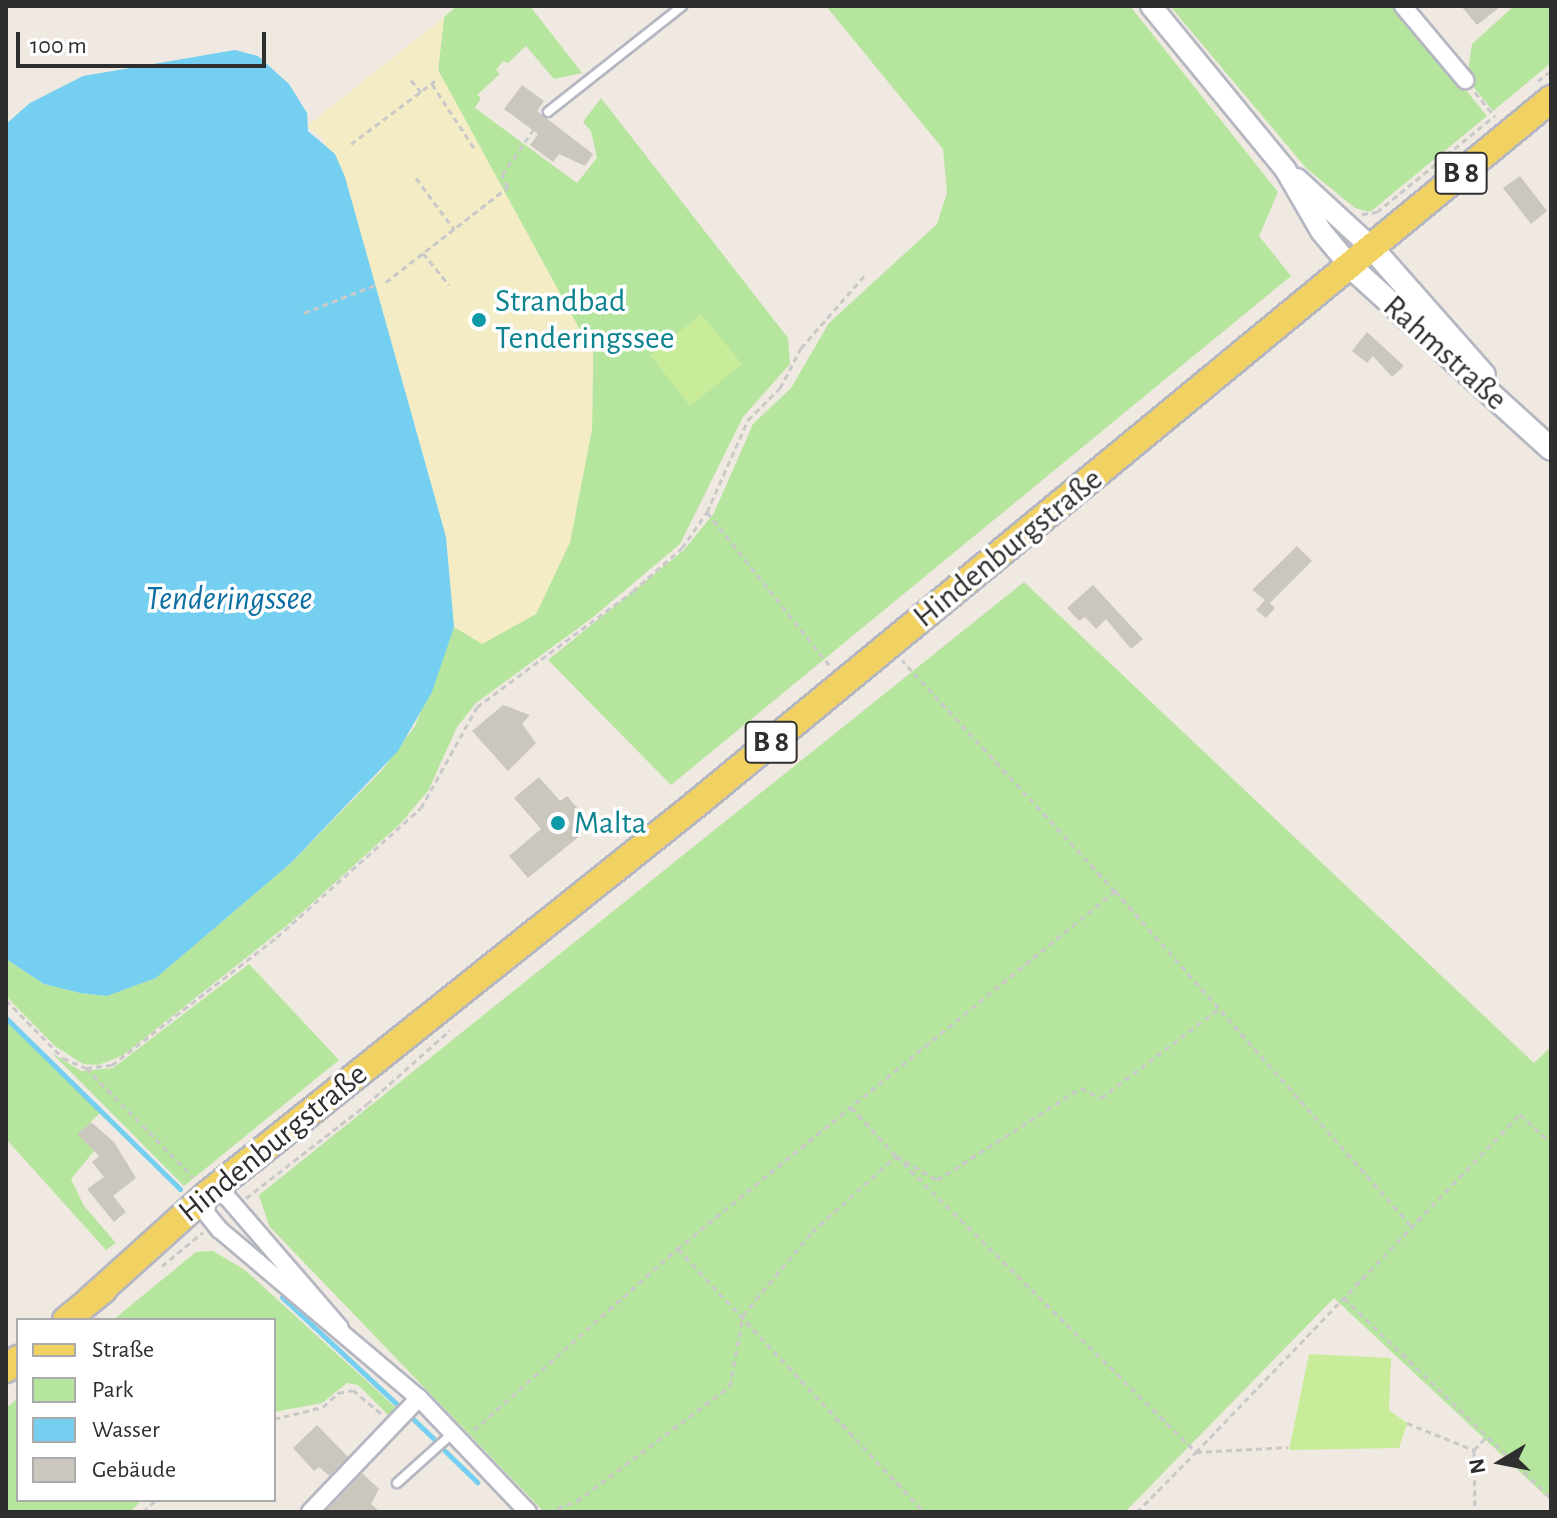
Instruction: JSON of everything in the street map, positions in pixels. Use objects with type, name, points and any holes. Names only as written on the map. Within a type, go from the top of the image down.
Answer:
[{"type":"main road","name":"Hindenburgstraße","points":[[68,1318],[1351,267],[1551,99]]},
{"type":"main road","name":"Rahmstraße","points":[[1372,248],[1546,444]]},
{"type":"main road","name":"Rahmstraße","points":[[1351,267],[1546,444]]},
{"type":"street","points":[[1151,6],[1285,169],[1351,267]]},
{"type":"street","points":[[1403,6],[1465,80]]},
{"type":"street","points":[[1285,169],[1372,248]]},
{"type":"street","points":[[214,1200],[220,1230],[340,1328],[419,1398],[528,1512]]},
{"type":"street","points":[[214,1200],[340,1328]]},
{"type":"street","points":[[310,1512],[419,1398]]},
{"type":"lane","points":[[548,112],[682,6]]},
{"type":"lane","points":[[397,1483],[458,1437]]},
{"type":"path","points":[[411,80],[421,92]]},
{"type":"path","points":[[1465,80],[1508,133]]},
{"type":"path","points":[[351,144],[433,82],[474,148]]},
{"type":"path","points":[[386,282],[508,187],[502,175],[548,112]]},
{"type":"path","points":[[416,178],[454,229]]},
{"type":"path","points":[[423,253],[449,285]]},
{"type":"path","points":[[86,1068],[126,1058],[277,937],[403,826],[432,792],[477,707],[633,591],[682,548],[707,512],[748,420],[780,388],[801,348],[864,276]]},
{"type":"path","points":[[304,313],[375,285]]},
{"type":"path","points":[[707,512],[843,683]]},
{"type":"path","points":[[888,645],[1115,891],[1413,1228]]},
{"type":"path","points":[[458,1437],[677,1249],[1115,891]]},
{"type":"path","points":[[6,1000],[63,1058],[86,1068],[214,1200]]},
{"type":"path","points":[[896,1156],[937,1180],[1081,1088],[1101,1098],[1220,1008]]},
{"type":"path","points":[[851,1107],[896,1156],[1196,1452],[1288,1447]]},
{"type":"path","points":[[1137,1512],[1520,1114],[1551,1143]]},
{"type":"path","points":[[548,1512],[577,1501],[730,1386],[743,1315],[812,1232],[896,1156]]},
{"type":"path","points":[[677,1249],[743,1315],[924,1512]]},
{"type":"path","points":[[1343,1297],[1551,1498]]},
{"type":"path","points":[[276,1419],[323,1407],[338,1393],[353,1390],[394,1425]]},
{"type":"path","points":[[1407,1423],[1474,1450]]},
{"type":"path","points":[[1475,1512],[1474,1450],[1486,1437]]},
{"type":"green space","points":[[457,6],[530,6],[582,73],[554,79],[526,46],[508,63],[503,61],[496,70],[500,74],[477,95],[481,98],[475,108],[577,183],[597,158],[591,131],[583,122],[601,98],[788,338],[790,364],[743,417],[680,544],[592,618],[476,703],[457,727],[428,791],[401,823],[290,923],[122,1056],[98,1065],[83,1064],[55,1046],[6,996],[6,959],[44,984],[80,993],[107,996],[156,978],[291,863],[383,769],[415,726],[454,627],[482,643],[536,614],[570,542],[592,429],[593,354],[438,70],[444,17]]},
{"type":"green space","points":[[826,6],[1130,6],[1278,192],[1259,236],[1291,276],[671,785],[548,660],[684,550],[714,513],[753,424],[791,388],[829,323],[937,224],[947,193],[943,149]]},
{"type":"green space","points":[[1170,6],[1397,6],[1487,116],[1370,212],[1355,208],[1306,168]]},
{"type":"green space","points":[[1514,6],[1551,6],[1551,63],[1493,111],[1467,79],[1472,44]]},
{"type":"green space","points":[[701,314],[742,364],[690,406],[650,355]]},
{"type":"green space","points":[[1024,582],[1534,1063],[1551,1047],[1551,1501],[1334,1298],[1125,1512],[544,1512],[269,1226],[259,1195]]},
{"type":"green space","points":[[249,964],[339,1060],[184,1186],[52,1053],[81,1071],[113,1068]]},
{"type":"green space","points":[[6,1021],[100,1113],[78,1134],[94,1151],[71,1179],[84,1206],[116,1243],[106,1250],[6,1139]]},
{"type":"green space","points":[[213,1251],[245,1270],[396,1408],[389,1416],[358,1385],[347,1383],[322,1403],[276,1412],[276,1318],[115,1318],[196,1252]]},
{"type":"green space","points":[[1309,1354],[1391,1358],[1389,1410],[1407,1423],[1399,1448],[1289,1450]]},
{"type":"green space","points":[[16,1400],[16,1502],[140,1502],[130,1512],[6,1512],[6,1408]]},
{"type":"sand","name":"Strandbad Tenderingssee","points":[[444,17],[438,70],[593,354],[592,429],[570,542],[536,614],[482,644],[454,627],[446,537],[375,285],[323,139],[307,126]]},
{"type":"water","name":"Tenderingssee","points":[[235,50],[258,56],[289,84],[307,113],[308,131],[335,154],[345,177],[446,537],[454,627],[432,692],[398,751],[291,863],[156,978],[107,996],[80,993],[44,984],[6,959],[6,124],[30,103],[83,76]]},
{"type":"building","points":[[1461,6],[1501,6],[1477,25]]},
{"type":"building","points":[[522,85],[544,101],[537,111],[593,154],[585,166],[559,154],[553,162],[530,145],[538,134],[504,109]]},
{"type":"building","points":[[1520,176],[1547,211],[1531,224],[1503,188]]},
{"type":"building","points":[[1367,332],[1404,366],[1392,377],[1373,356],[1367,363],[1352,351]]},
{"type":"building","points":[[1297,546],[1312,561],[1270,603],[1275,608],[1266,618],[1256,610],[1265,600],[1252,590]]},
{"type":"building","points":[[1093,585],[1143,639],[1131,649],[1106,619],[1096,629],[1085,617],[1079,621],[1067,608]]},
{"type":"building","points":[[503,705],[530,715],[522,724],[536,743],[508,771],[472,731]]},
{"type":"building","name":"Malta","points":[[539,777],[560,801],[567,796],[581,812],[576,817],[587,830],[528,878],[509,856],[541,829],[514,798]]},
{"type":"building","points":[[91,1122],[114,1142],[136,1178],[113,1196],[126,1212],[114,1222],[87,1189],[104,1177],[92,1162],[99,1156],[77,1134]]},
{"type":"building","points":[[317,1425],[348,1457],[329,1476],[319,1467],[314,1471],[293,1448]]},
{"type":"building","points":[[362,1473],[379,1489],[371,1504],[380,1512],[325,1512]]},
{"type":"waterway","points":[[6,1018],[180,1189]]},
{"type":"waterway","points":[[282,1297],[399,1406]]},
{"type":"waterway","points":[[409,1415],[434,1439]]},
{"type":"waterway","points":[[445,1451],[477,1482]]},
{"type":"place","name":"Strandbad Tenderingssee","points":[[479,320]]},
{"type":"place","name":"Malta","points":[[558,823]]}]
